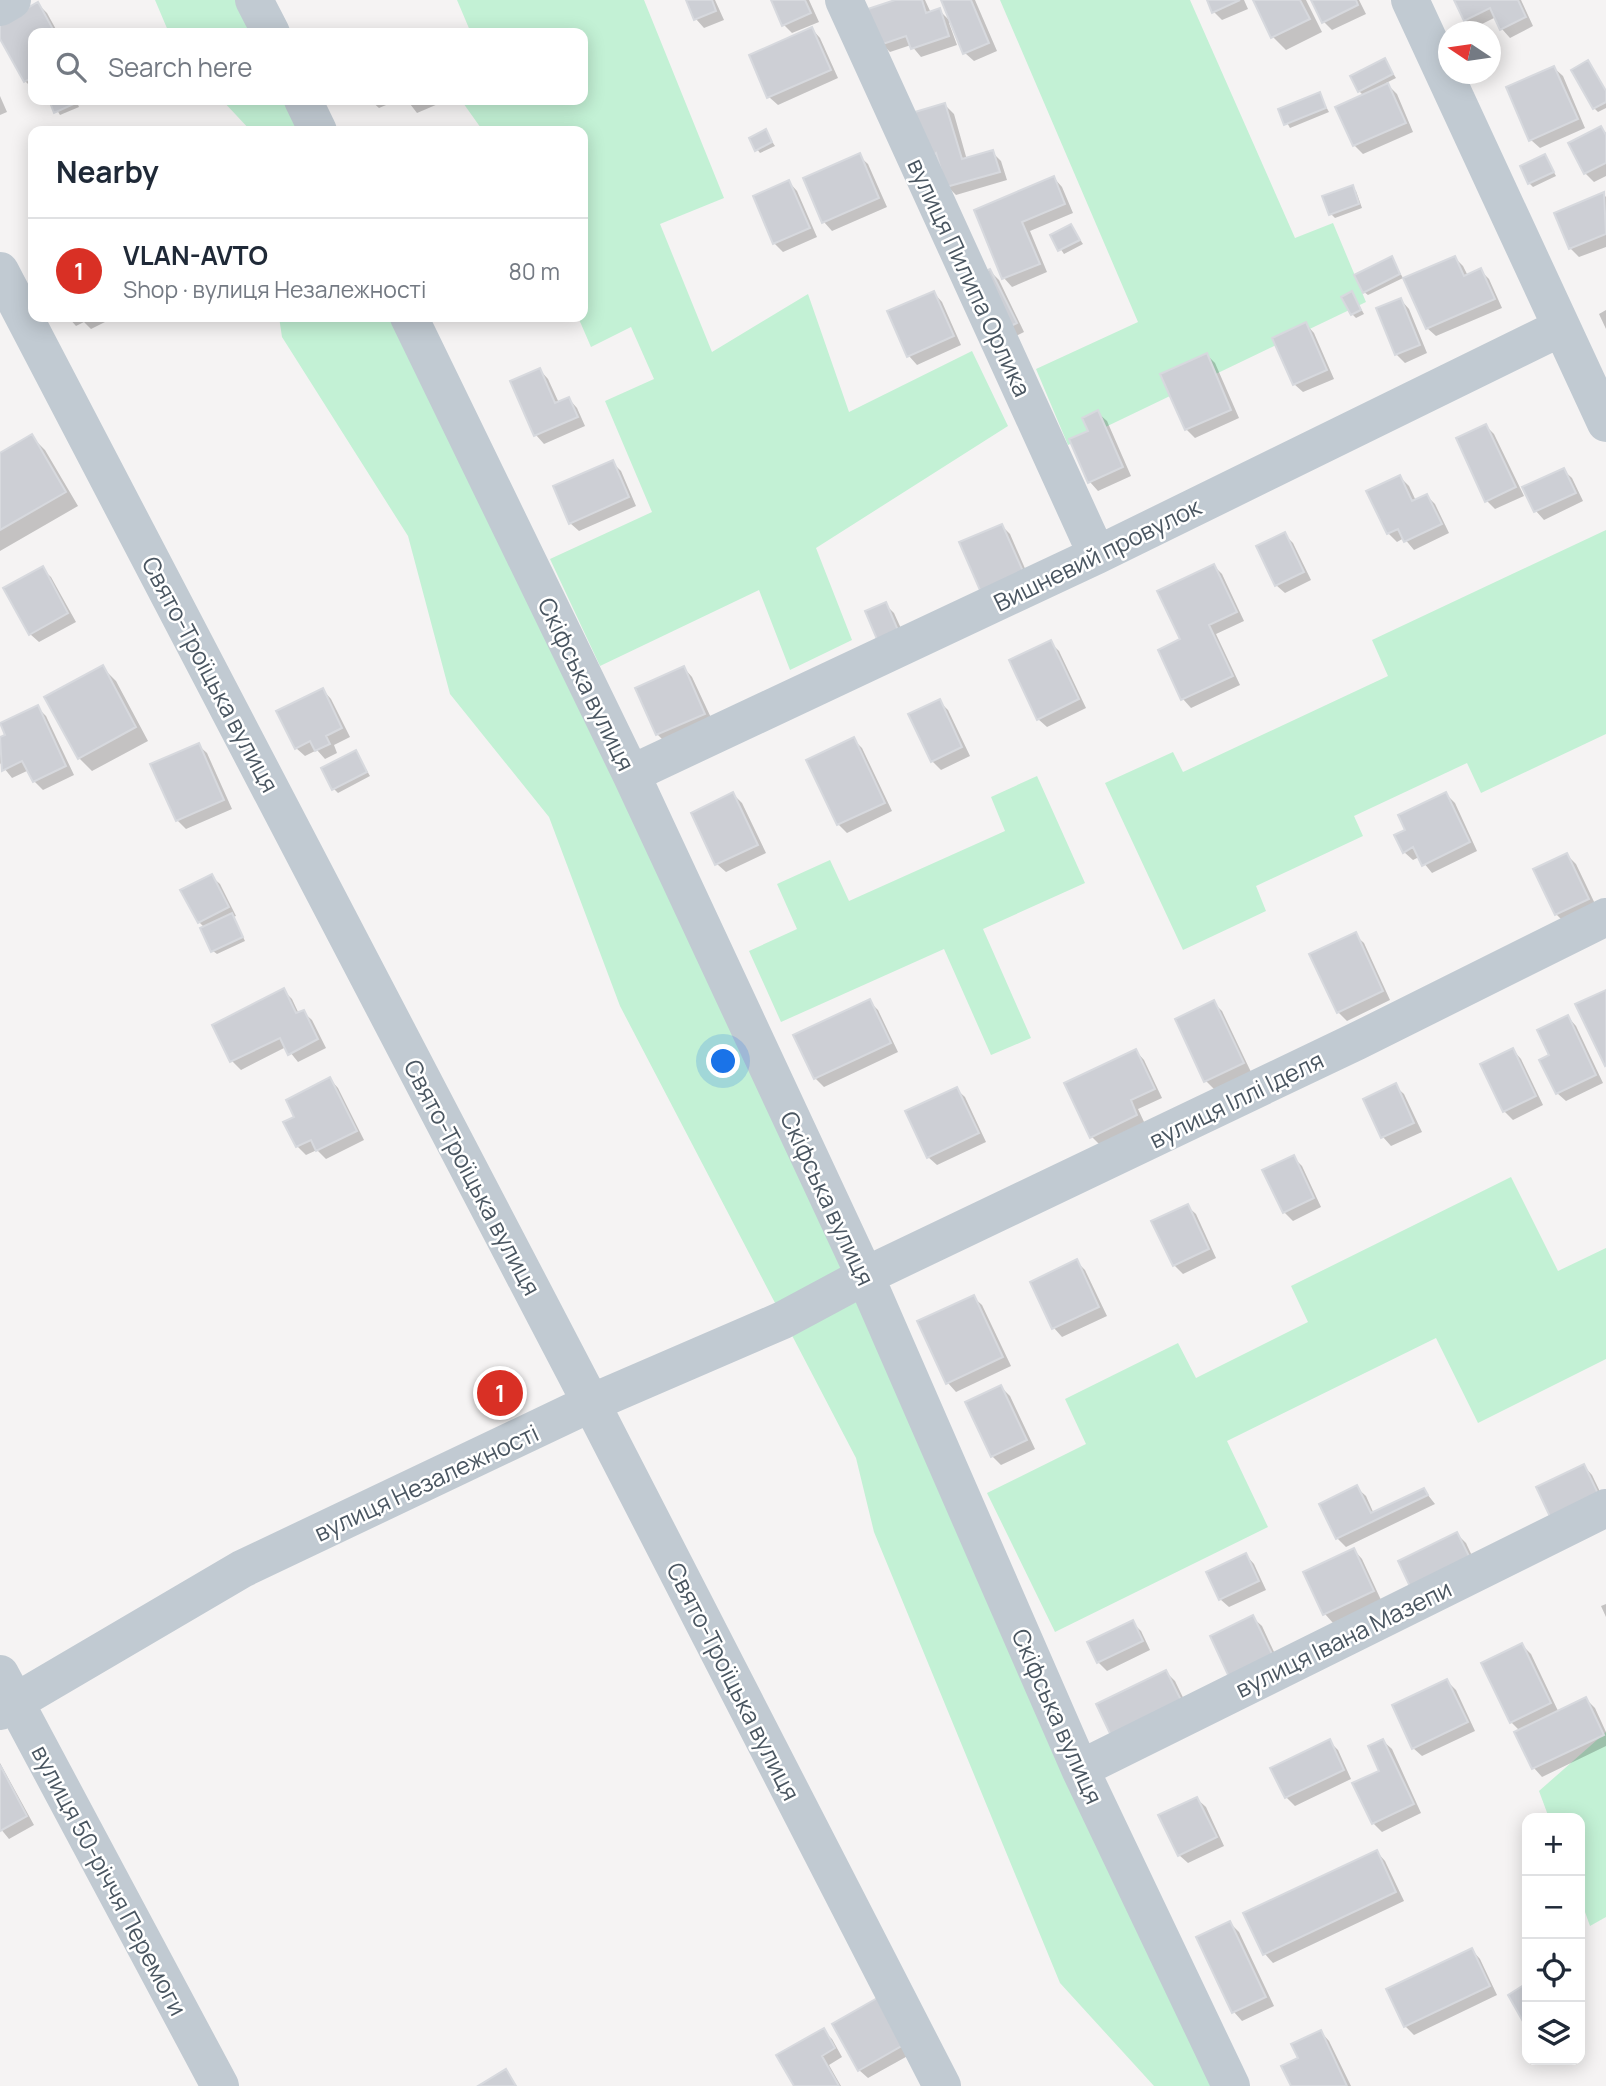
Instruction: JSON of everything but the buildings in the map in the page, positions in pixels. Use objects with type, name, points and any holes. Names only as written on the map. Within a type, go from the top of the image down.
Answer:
[{"type":"street","points":[[0,7],[12,0]]},
{"type":"street","points":[[254,0],[268,28]]},
{"type":"street","name":"вулиця Пилипа Орлика","points":[[844,0],[1097,555]]},
{"type":"street","points":[[1410,0],[1606,423]]},
{"type":"street","points":[[305,105],[316,126]]},
{"type":"street","name":"Свято-Троїцька вулиця","points":[[0,271],[591,1403],[942,2086]]},
{"type":"street","name":"Скіфська вулиця","points":[[411,322],[631,774],[865,1276],[1080,1769],[1231,2086]]},
{"type":"street","name":"Вишневий провулок","points":[[631,774],[1097,555],[1560,328]]},
{"type":"street","name":"вулиця Іллі Іделя","points":[[865,1276],[1357,1041],[1606,917]]},
{"type":"street","name":"вулиця Незалежності","points":[[5,1697],[242,1569],[591,1403],[783,1320],[865,1276]]},
{"type":"street","name":"вулиця Івана Мазепи","points":[[1080,1769],[1606,1508]]},
{"type":"street","name":"вулиця 50-річчя Перемоги","points":[[5,1697],[220,2086]]},
{"type":"green space","points":[[155,0],[254,0],[268,28],[167,28]]},
{"type":"green space","points":[[457,0],[644,0],[724,198],[660,224],[712,352],[808,294],[849,412],[972,351],[1008,426],[816,548],[852,640],[790,670],[759,590],[600,666],[550,559],[652,512],[605,401],[654,379],[631,327],[591,347],[580,322],[588,322],[588,126],[479,126],[465,105],[588,105],[588,28],[469,28]]},
{"type":"green space","points":[[1000,0],[1190,0],[1295,238],[1333,223],[1366,302],[1068,445],[1036,369],[1138,322]]},
{"type":"green space","points":[[227,105],[305,105],[316,126],[246,126]]},
{"type":"green space","points":[[280,322],[411,322],[1231,2086],[1154,2086],[1060,1983],[874,1532],[856,1458],[620,1006],[549,817],[450,694],[408,536],[282,337]]},
{"type":"green space","points":[[1606,530],[1606,734],[1481,793],[1467,763],[1354,816],[1363,836],[1256,886],[1266,911],[1183,950],[1105,783],[1173,752],[1183,772],[1388,676],[1372,640]]},
{"type":"green space","points":[[1037,776],[1085,883],[983,929],[1031,1038],[991,1055],[944,949],[781,1022],[749,951],[797,929],[777,884],[830,860],[849,901],[1005,831],[991,797]]},
{"type":"green space","points":[[1511,1177],[1558,1271],[1606,1248],[1606,1359],[1478,1423],[1436,1338],[1227,1441],[1268,1527],[1055,1632],[987,1493],[1086,1444],[1065,1399],[1178,1343],[1196,1378],[1308,1322],[1291,1286]]},
{"type":"green space","points":[[1606,1732],[1606,1917],[1590,1926],[1585,1912],[1585,1813],[1547,1813],[1539,1791]]},
{"type":"place","name":"VLAN-AVTO","points":[[500,1393]]}]
